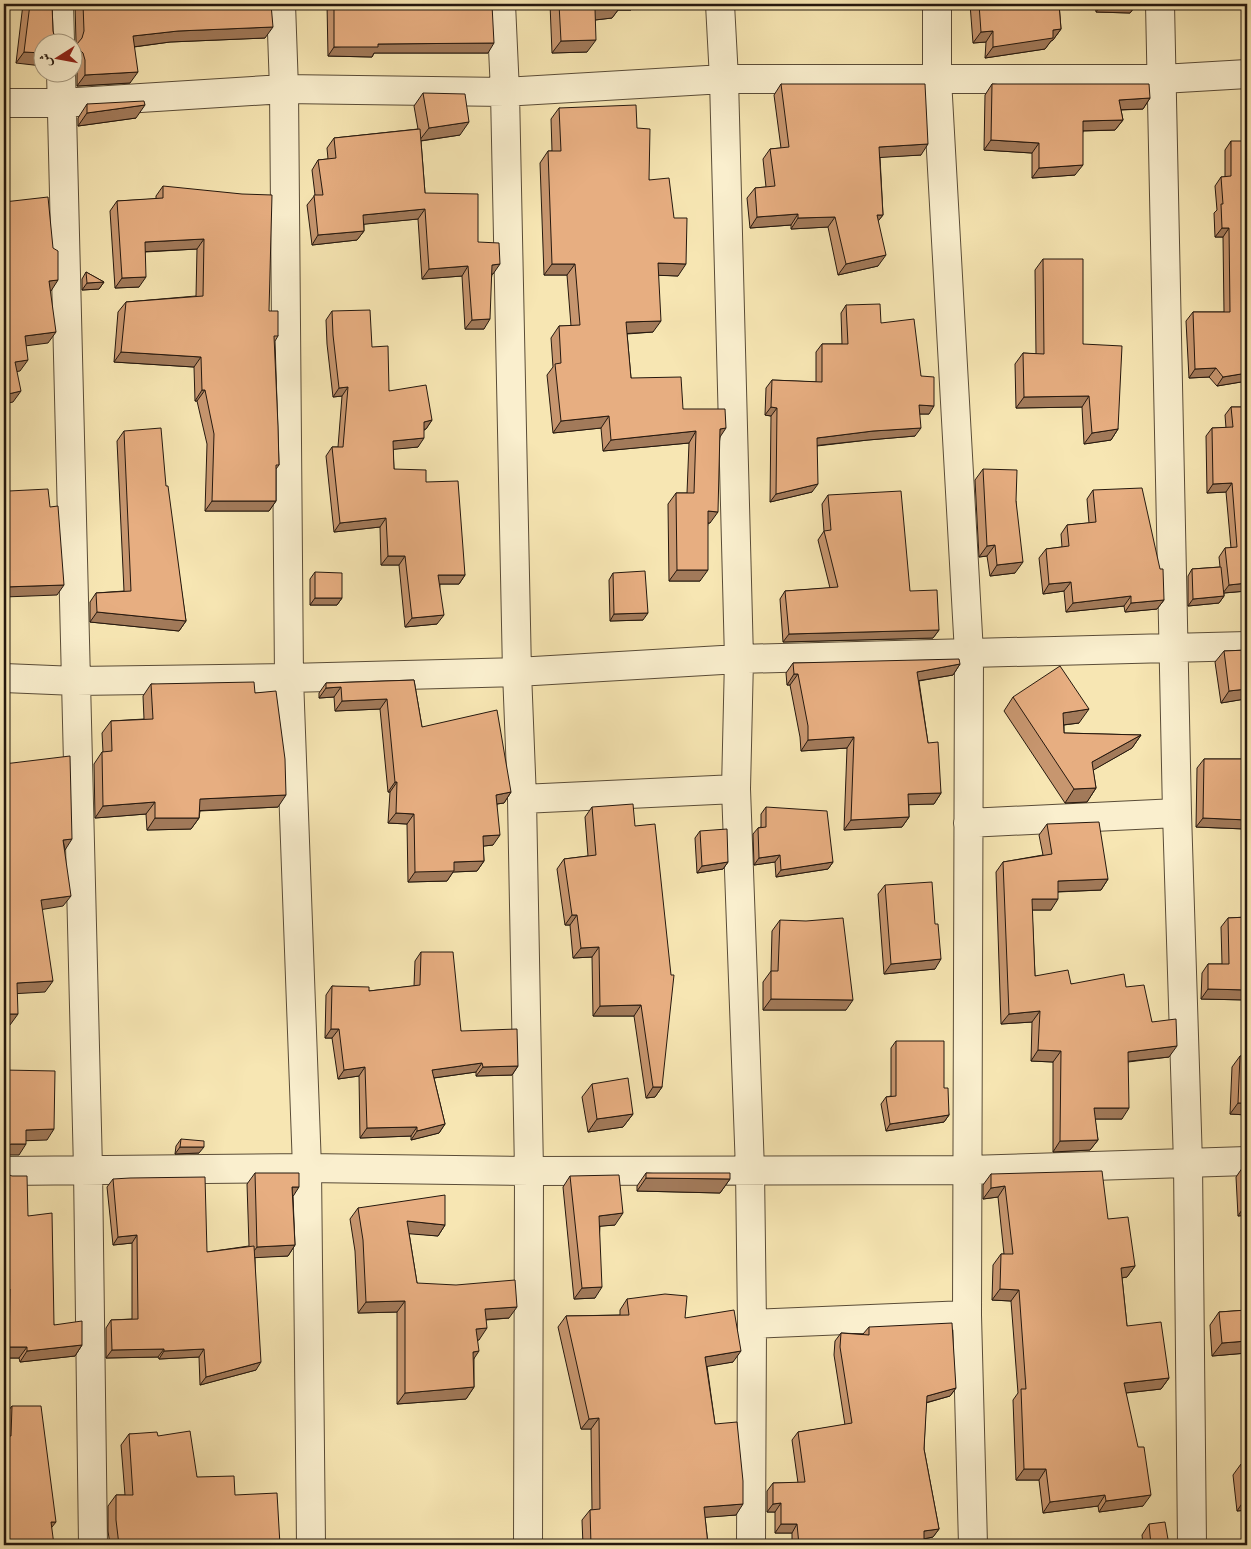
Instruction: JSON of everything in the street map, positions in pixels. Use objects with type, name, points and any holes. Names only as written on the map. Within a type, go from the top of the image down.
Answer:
[{"type":"street","points":[[59,4],[60,32]]},
{"type":"street","points":[[282,4],[289,678],[306,1168],[311,1545]]},
{"type":"street","points":[[502,4],[517,672],[522,799],[529,1171],[528,1545]]},
{"type":"street","points":[[720,4],[724,79],[739,659],[736,789],[750,1170],[752,1324],[751,1545]]},
{"type":"street","points":[[937,4],[937,79],[969,653],[969,1170],[967,1315],[973,1545]]},
{"type":"street","points":[[1160,4],[1177,813],[1188,1163],[1192,1545]]},
{"type":"street","points":[[4,103],[61,103],[284,89],[505,92],[724,79],[1162,79],[1247,74]]},
{"type":"street","points":[[61,82],[88,1169],[93,1545]]},
{"type":"street","points":[[4,678],[76,681],[289,678],[517,672],[739,659],[1247,646]]},
{"type":"street","points":[[522,799],[736,789]]},
{"type":"street","points":[[968,823],[1177,813]]},
{"type":"street","points":[[4,1170],[306,1168],[529,1171],[969,1170],[1247,1161]]},
{"type":"street","points":[[752,1324],[967,1315]]},
{"type":"building","points":[[30,4],[52,4],[53,32],[32,32],[32,52],[24,52]]},
{"type":"building","points":[[83,4],[271,4],[273,27],[178,31],[133,36],[138,72],[85,75],[85,60],[82,52],[84,31]]},
{"type":"building","points":[[334,4],[492,5],[494,43],[378,44],[378,47],[334,47]]},
{"type":"building","points":[[559,4],[621,4],[621,6],[595,9],[596,40],[561,41]]},
{"type":"building","points":[[979,4],[1059,4],[1061,29],[1053,30],[1053,38],[993,47],[993,31],[981,32]]},
{"type":"building","points":[[781,84],[925,84],[928,144],[879,147],[883,215],[877,215],[886,255],[846,264],[835,217],[798,218],[798,214],[757,217],[755,188],[775,186],[770,149],[789,147]]},
{"type":"building","points":[[992,84],[1149,84],[1150,98],[1119,100],[1123,120],[1083,121],[1083,165],[1039,168],[1039,143],[991,140]]},
{"type":"building","points":[[423,93],[465,94],[469,122],[429,128]]},
{"type":"building","points":[[144,101],[145,105],[87,113],[87,104]]},
{"type":"building","points":[[636,105],[637,128],[650,129],[649,180],[669,178],[674,218],[687,218],[686,264],[658,263],[661,321],[626,322],[631,378],[681,377],[683,409],[725,409],[726,428],[720,429],[718,512],[708,511],[708,570],[677,570],[676,493],[694,493],[696,431],[611,440],[609,416],[561,421],[555,364],[561,363],[559,326],[580,325],[575,264],[552,264],[548,151],[561,151],[559,108]]},
{"type":"building","points":[[420,129],[425,193],[478,194],[478,242],[499,243],[500,264],[492,265],[490,319],[472,320],[468,266],[429,269],[425,209],[363,215],[364,231],[318,235],[314,195],[323,195],[318,160],[336,158],[334,138]]},
{"type":"building","points":[[1231,141],[1247,141],[1247,373],[1223,377],[1216,368],[1195,369],[1193,312],[1230,312],[1229,228],[1222,228],[1221,177],[1231,176]]},
{"type":"building","points":[[163,186],[272,195],[269,311],[278,311],[278,336],[274,336],[279,465],[276,465],[276,501],[212,501],[214,434],[205,390],[202,390],[201,357],[121,352],[126,302],[203,296],[204,239],[145,242],[146,277],[122,278],[117,201],[163,198]]},
{"type":"building","points":[[48,197],[53,248],[58,251],[58,280],[49,281],[56,332],[25,336],[28,360],[15,362],[21,391],[4,395],[4,202]]},
{"type":"building","points":[[1043,259],[1083,259],[1083,344],[1122,346],[1118,429],[1092,433],[1089,396],[1024,397],[1023,353],[1044,354]]},
{"type":"building","points":[[86,272],[104,282],[87,283]]},
{"type":"building","points":[[880,304],[881,323],[914,319],[921,376],[934,377],[934,406],[919,405],[921,428],[873,431],[817,438],[818,484],[776,494],[777,408],[771,407],[772,380],[822,382],[822,344],[848,344],[846,305]]},
{"type":"building","points":[[370,310],[372,347],[388,346],[389,391],[426,385],[432,420],[424,422],[424,438],[393,441],[394,469],[426,470],[426,482],[458,481],[465,575],[438,575],[444,615],[412,618],[405,556],[388,556],[386,518],[340,523],[332,447],[343,447],[348,387],[339,388],[332,311]]},
{"type":"building","points":[[1231,407],[1247,407],[1247,583],[1229,585],[1225,548],[1237,547],[1232,483],[1213,484],[1212,428],[1233,427]]},
{"type":"building","points":[[161,428],[166,486],[168,486],[186,621],[97,612],[96,593],[131,591],[124,431]]},
{"type":"building","points":[[983,469],[1017,470],[1016,501],[1023,562],[997,565],[995,545],[987,546]]},
{"type":"building","points":[[4,486],[9,486],[9,491],[48,489],[50,507],[58,506],[64,585],[4,587]]},
{"type":"building","points":[[1142,488],[1160,569],[1163,569],[1164,600],[1131,603],[1131,596],[1073,603],[1071,582],[1049,584],[1046,549],[1069,546],[1067,525],[1096,522],[1093,490]]},
{"type":"building","points":[[901,491],[910,591],[937,590],[939,630],[789,634],[785,591],[838,587],[824,531],[831,530],[828,495]]},
{"type":"building","points":[[1221,567],[1224,596],[1193,599],[1192,569]]},
{"type":"building","points":[[645,571],[648,613],[614,614],[613,573]]},
{"type":"building","points":[[315,572],[342,573],[342,598],[315,598]]},
{"type":"building","points":[[1247,650],[1247,689],[1229,691],[1224,651]]},
{"type":"building","points":[[959,659],[960,664],[917,672],[928,743],[938,742],[941,793],[908,794],[909,817],[851,820],[854,737],[808,740],[808,726],[798,674],[794,674],[793,663]]},
{"type":"building","points":[[1060,666],[1089,709],[1063,713],[1064,733],[1141,735],[1092,762],[1096,788],[1074,789],[1013,697]]},
{"type":"building","points":[[414,680],[422,727],[497,710],[511,792],[496,795],[500,835],[483,836],[484,861],[454,862],[454,871],[415,872],[414,814],[396,813],[397,782],[395,782],[387,699],[342,701],[341,687],[326,688],[326,683]]},
{"type":"building","points":[[254,682],[255,693],[276,691],[285,759],[286,795],[200,799],[199,818],[155,818],[155,802],[103,806],[102,752],[112,751],[111,721],[153,719],[151,684]]},
{"type":"building","points":[[70,756],[72,839],[63,840],[71,896],[41,900],[53,981],[17,983],[18,1014],[4,1014],[4,764]]},
{"type":"building","points":[[1204,759],[1247,759],[1247,820],[1203,818]]},
{"type":"building","points":[[633,804],[635,826],[655,824],[671,975],[674,975],[662,1087],[653,1087],[641,1005],[600,1006],[599,947],[581,948],[577,915],[572,915],[564,859],[596,855],[592,807]]},
{"type":"building","points":[[766,807],[827,811],[833,862],[781,870],[780,855],[759,858],[758,828],[766,827]]},
{"type":"building","points":[[1099,822],[1108,879],[1058,881],[1058,899],[1032,899],[1035,976],[1068,970],[1071,984],[1124,974],[1126,987],[1144,985],[1152,1022],[1176,1019],[1177,1046],[1128,1052],[1129,1108],[1094,1108],[1098,1140],[1060,1141],[1061,1051],[1038,1050],[1040,1011],[1009,1014],[1003,862],[1052,854],[1047,824]]},
{"type":"building","points":[[727,829],[728,862],[702,866],[700,831]]},
{"type":"building","points":[[932,882],[935,924],[938,924],[941,959],[891,964],[885,885]]},
{"type":"building","points":[[1247,917],[1247,990],[1208,989],[1208,964],[1229,964],[1228,918]]},
{"type":"building","points":[[843,918],[853,1000],[771,999],[771,971],[778,971],[780,920],[806,921]]},
{"type":"building","points":[[421,952],[453,952],[461,1031],[517,1029],[518,1066],[483,1067],[482,1063],[432,1070],[445,1124],[417,1131],[417,1127],[367,1128],[365,1067],[344,1070],[339,1029],[331,1029],[332,986],[369,987],[369,991],[420,985]]},
{"type":"building","points":[[896,1041],[944,1041],[944,1088],[948,1088],[949,1115],[890,1124],[886,1097],[896,1096]]},
{"type":"building","points":[[1240,1056],[1247,1056],[1247,1103],[1238,1103]]},
{"type":"building","points":[[4,1070],[55,1071],[54,1129],[26,1130],[26,1144],[11,1144],[4,1147]]},
{"type":"building","points":[[628,1078],[633,1114],[597,1119],[592,1084]]},
{"type":"building","points":[[181,1139],[204,1141],[204,1147],[180,1147]]},
{"type":"building","points":[[1247,1163],[1247,1202],[1245,1164]]},
{"type":"building","points":[[1102,1171],[1108,1219],[1128,1217],[1135,1266],[1121,1268],[1127,1326],[1161,1322],[1169,1378],[1124,1383],[1138,1447],[1144,1447],[1151,1495],[1106,1501],[1105,1495],[1050,1502],[1046,1469],[1024,1469],[1021,1389],[1026,1389],[1019,1290],[1000,1289],[1001,1254],[1013,1254],[1005,1186],[991,1188],[991,1174]]},
{"type":"building","points":[[4,1173],[12,1176],[27,1176],[28,1216],[52,1213],[54,1325],[82,1321],[82,1345],[27,1351],[27,1347],[9,1347],[10,1289],[4,1289]]},
{"type":"building","points":[[255,1173],[299,1173],[299,1187],[292,1187],[295,1245],[257,1247]]},
{"type":"building","points":[[646,1173],[730,1173],[730,1179],[646,1178]]},
{"type":"building","points":[[619,1175],[623,1213],[599,1216],[602,1287],[582,1288],[570,1176]]},
{"type":"building","points":[[205,1177],[207,1252],[254,1246],[261,1362],[206,1377],[204,1349],[164,1351],[164,1349],[112,1350],[111,1320],[138,1319],[137,1235],[118,1237],[113,1179]]},
{"type":"building","points":[[445,1195],[445,1225],[407,1221],[417,1283],[456,1285],[515,1280],[517,1307],[485,1309],[487,1328],[476,1329],[479,1351],[473,1352],[474,1387],[405,1393],[405,1301],[366,1302],[363,1240],[358,1208]]},
{"type":"building","points":[[665,1294],[687,1296],[685,1318],[734,1310],[741,1351],[705,1357],[715,1424],[737,1422],[743,1481],[743,1504],[704,1507],[708,1545],[591,1545],[590,1510],[600,1509],[599,1418],[589,1419],[566,1316],[629,1315],[627,1299]]},
{"type":"building","points":[[1247,1310],[1247,1341],[1222,1343],[1219,1312]]},
{"type":"building","points":[[952,1323],[956,1388],[927,1396],[924,1449],[939,1529],[924,1531],[924,1545],[799,1545],[797,1524],[781,1524],[781,1503],[773,1504],[773,1483],[805,1482],[798,1432],[852,1423],[840,1347],[841,1333],[869,1335],[869,1327]]},
{"type":"building","points":[[12,1406],[41,1406],[56,1522],[51,1522],[54,1545],[4,1545],[4,1436],[11,1436]]},
{"type":"building","points":[[190,1431],[197,1477],[234,1476],[235,1495],[277,1493],[280,1545],[119,1545],[116,1495],[133,1495],[129,1434],[157,1432],[158,1436]]},
{"type":"building","points":[[1247,1463],[1247,1499],[1245,1499],[1241,1464]]},
{"type":"building","points":[[1165,1522],[1169,1545],[1151,1545],[1149,1524]]}]
